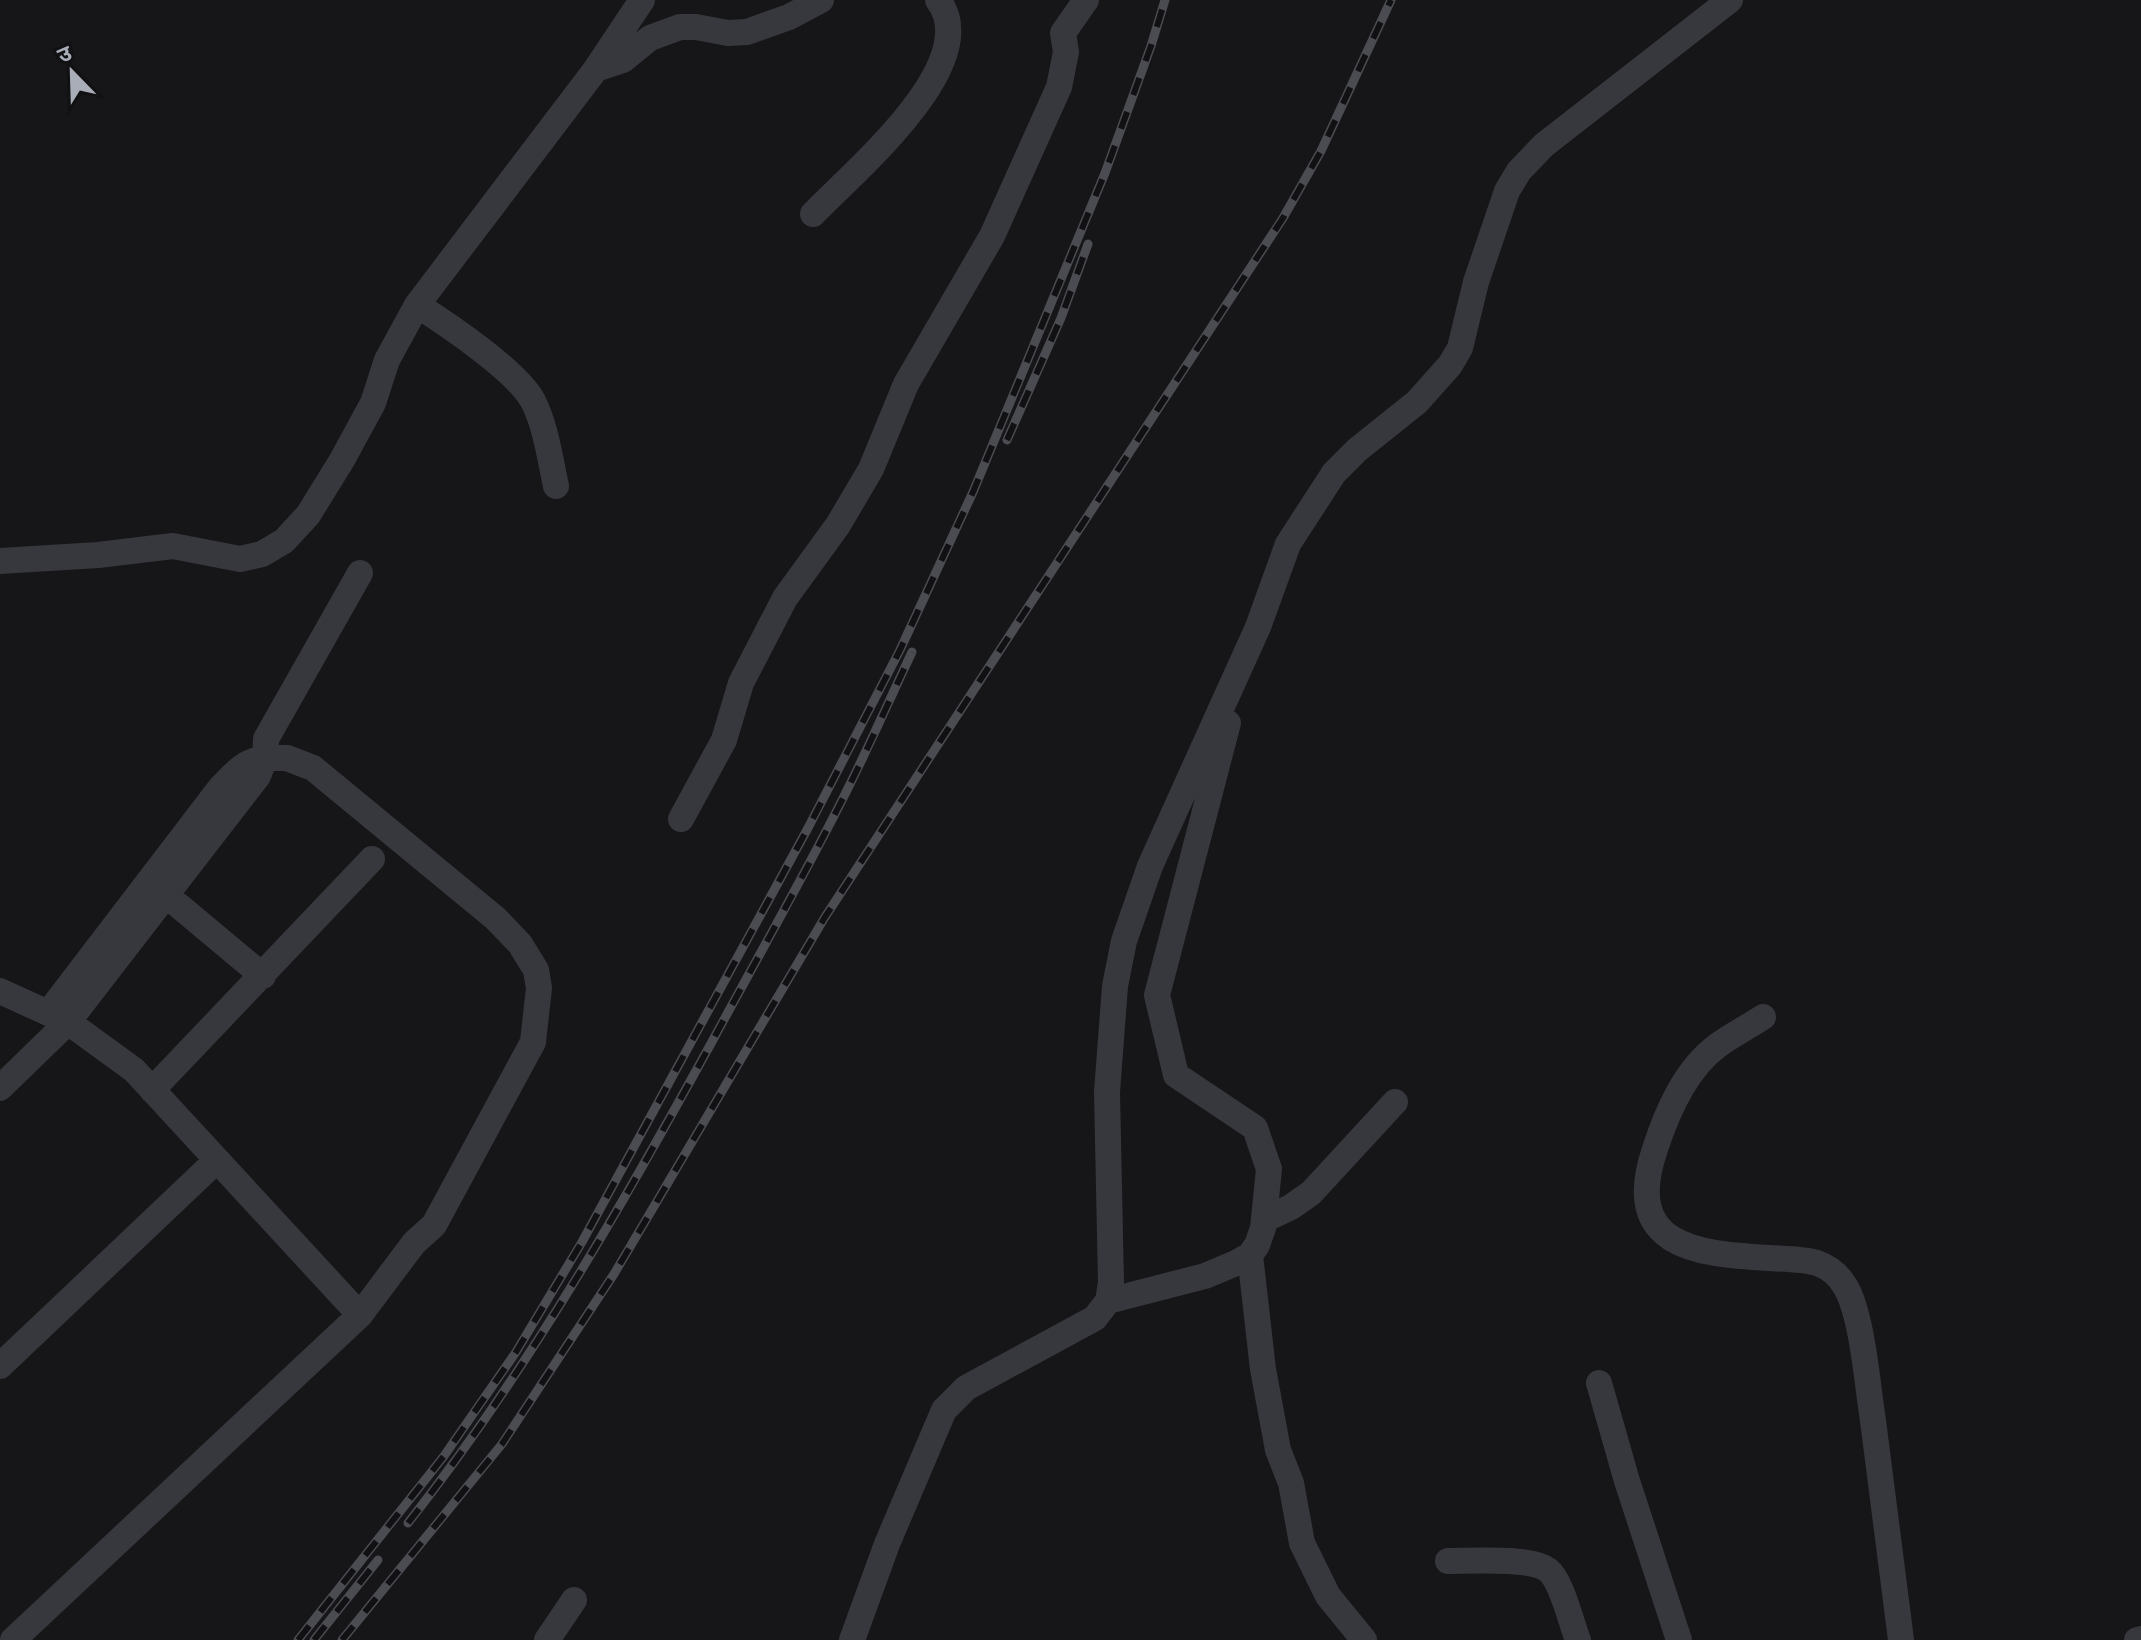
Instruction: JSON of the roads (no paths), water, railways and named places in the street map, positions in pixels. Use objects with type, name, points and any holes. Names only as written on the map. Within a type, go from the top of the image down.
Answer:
[{"type":"street","points":[[0,561],[98,555],[173,546],[240,559],[262,554],[284,541],[308,515],[342,460],[373,403],[387,360],[417,305],[596,69],[642,0]]},
{"type":"street","points":[[596,69],[623,60],[643,42],[660,33],[689,27],[728,33],[747,32],[789,17],[821,0]]},
{"type":"street","points":[[813,214],[896,133],[924,92],[944,55],[950,36],[946,9],[938,0]]},
{"type":"street","points":[[681,819],[724,740],[741,683],[785,598],[838,525],[864,480],[882,445],[906,384],[992,236],[1059,87],[1066,52],[1063,33],[1086,0]]},
{"type":"street","points":[[852,1640],[887,1544],[944,1410],[966,1388],[1095,1318],[1108,1301],[1111,1256],[1107,1092],[1115,986],[1124,941],[1150,866],[1245,657],[1288,544],[1334,473],[1357,450],[1417,402],[1450,365],[1460,348],[1491,235],[1507,191],[1519,171],[1544,145],[1730,0]]},
{"type":"street","points":[[417,305],[460,333],[531,398],[541,421],[556,486]]},
{"type":"street","points":[[0,1088],[166,895],[258,776],[265,758],[266,739],[360,573]]},
{"type":"street","points":[[1108,1301],[1205,1276],[1250,1255],[1257,1245],[1264,1220],[1269,1169],[1255,1128],[1176,1075],[1157,995],[1245,657]]},
{"type":"street","points":[[13,1640],[360,1315],[414,1243],[418,1224],[436,1183],[520,1038],[533,1027],[539,996],[536,970],[531,958],[504,927],[313,768],[287,758],[265,758],[252,760],[240,767],[221,787],[58,1017]]},
{"type":"street","points":[[152,1090],[372,859]]},
{"type":"street","points":[[166,895],[263,976]]},
{"type":"street","points":[[0,991],[58,1017],[115,1054],[360,1315]]},
{"type":"street","points":[[1763,1017],[1715,1048],[1685,1081],[1664,1121],[1649,1164],[1646,1199],[1656,1225],[1667,1237],[1688,1247],[1728,1256],[1817,1263],[1838,1277],[1847,1288],[1865,1360],[1901,1640]]},
{"type":"street","points":[[1264,1220],[1311,1193],[1395,1102]]},
{"type":"street","points":[[0,1366],[217,1160]]},
{"type":"street","points":[[1250,1255],[1270,1410],[1278,1450],[1291,1483],[1302,1543],[1328,1596],[1364,1640]]},
{"type":"street","points":[[1599,1383],[1679,1640]]},
{"type":"street","points":[[1448,1561],[1502,1561],[1539,1566],[1549,1571],[1557,1582],[1573,1639]]},
{"type":"street","points":[[547,1640],[574,1600]]},
{"type":"railway","points":[[298,1640],[444,1456],[516,1352],[582,1242],[808,828],[900,650],[973,492],[1105,173],[1165,0]]},
{"type":"railway","points":[[342,1640],[502,1444],[614,1274],[825,917],[1283,218],[1321,151],[1391,0]]},
{"type":"railway","points":[[1007,440],[1061,318],[1088,244]]},
{"type":"railway","points":[[408,1523],[452,1466],[533,1347],[644,1163],[822,839],[912,652]]},
{"type":"railway","points":[[314,1640],[378,1560]]}]
